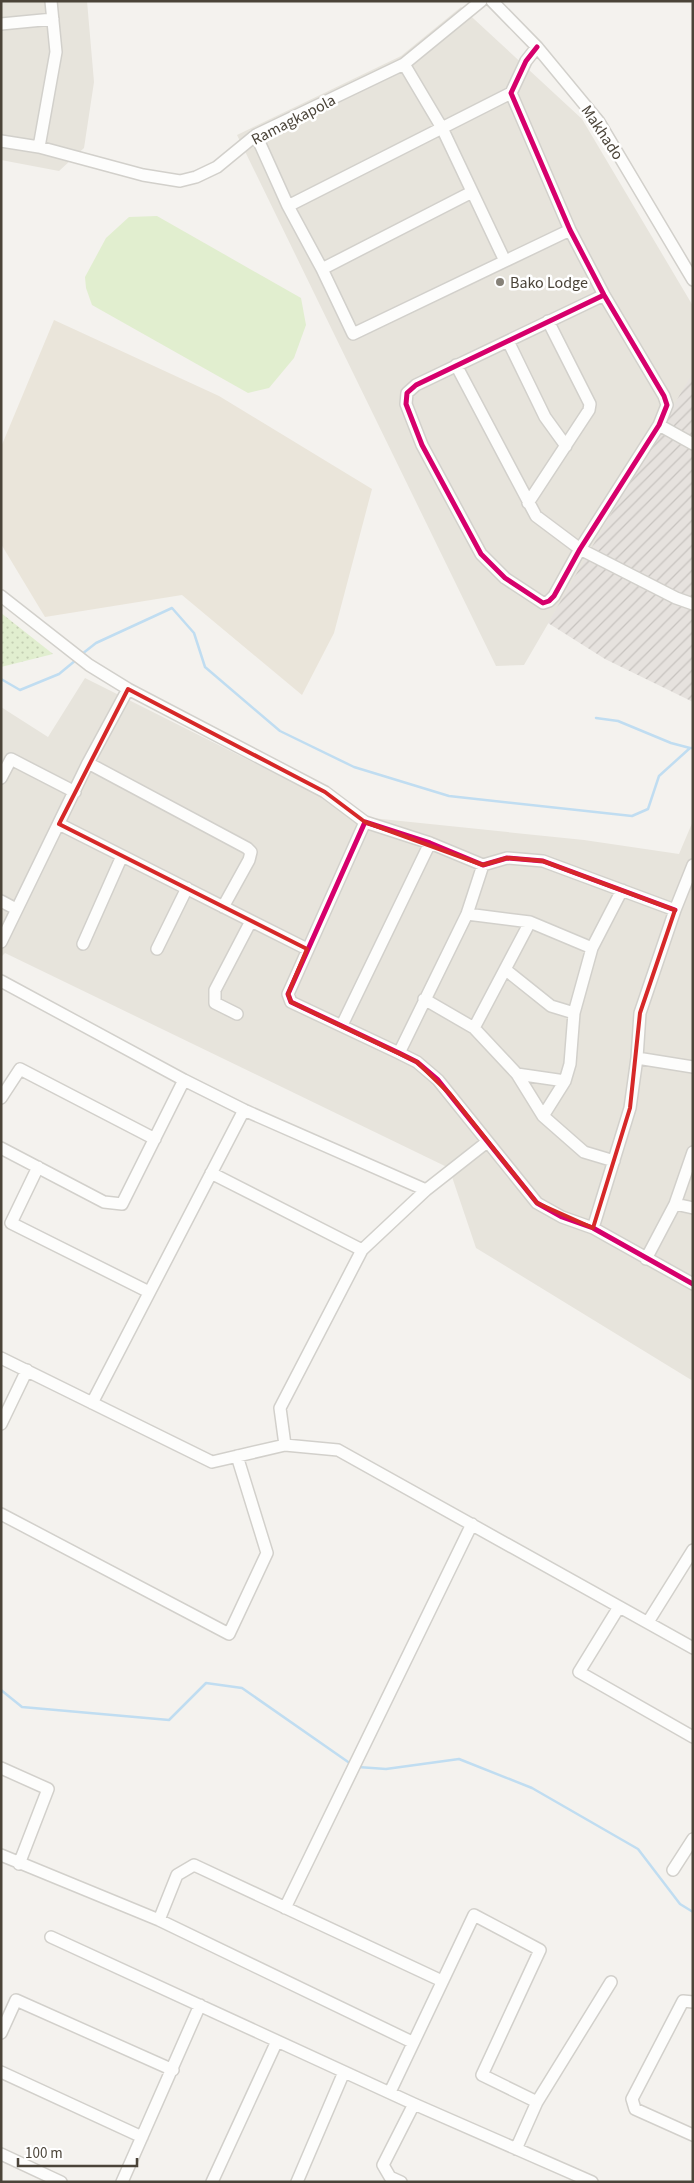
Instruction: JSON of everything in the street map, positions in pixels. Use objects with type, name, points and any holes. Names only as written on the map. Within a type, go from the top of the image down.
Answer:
[{"type":"street","points":[[39,147],[56,52],[51,1]]},
{"type":"street","name":"Ramagkapola","points":[[1,141],[39,147],[143,175],[180,182],[217,167],[256,135],[404,64],[481,1]]},
{"type":"street","name":"Makhado","points":[[492,1],[537,47],[599,122],[693,280]]},
{"type":"street","points":[[1,24],[53,19]]},
{"type":"street","points":[[288,206],[511,93],[526,61],[537,47]]},
{"type":"street","points":[[404,64],[442,128],[505,261]]},
{"type":"street","points":[[511,93],[570,230],[604,295],[664,396],[667,405],[659,425],[580,549],[554,596],[549,601],[543,603],[505,578],[481,554],[422,445],[406,404],[408,393],[416,385],[604,295]]},
{"type":"street","points":[[256,135],[288,206],[322,269],[353,334],[570,230]]},
{"type":"street","points":[[322,269],[472,192]]},
{"type":"street","points":[[528,503],[589,410],[590,404],[588,396],[548,321]]},
{"type":"street","points":[[508,341],[545,417],[566,446]]},
{"type":"street","points":[[456,365],[536,516],[546,526],[580,549],[676,598],[693,604]]},
{"type":"street","points":[[659,425],[693,444]]},
{"type":"street","points":[[1,596],[89,665],[128,689],[325,792],[365,822],[430,843],[483,866],[507,858],[543,861],[675,910]]},
{"type":"street","points":[[1,942],[88,763],[128,689]]},
{"type":"street","points":[[1,778],[11,759],[75,792]]},
{"type":"street","points":[[88,763],[248,848],[251,852],[249,860],[223,906]]},
{"type":"street","points":[[365,822],[307,949],[288,994],[289,999],[416,1062],[438,1080],[537,1203],[562,1217],[593,1228],[693,1284]]},
{"type":"street","points":[[59,824],[307,949]]},
{"type":"street","points":[[342,1025],[430,843]]},
{"type":"street","points":[[83,944],[122,856]]},
{"type":"street","points":[[593,1228],[630,1108],[637,1058],[640,1013],[675,910],[693,865]]},
{"type":"street","points":[[399,1053],[467,914],[483,866]]},
{"type":"street","points":[[157,949],[186,888]]},
{"type":"street","points":[[543,1116],[565,1081],[570,1064],[574,1013],[592,948],[622,890]]},
{"type":"street","points":[[1,901],[16,909]]},
{"type":"street","points":[[467,914],[530,922],[592,948]]},
{"type":"street","points":[[237,1014],[215,1003],[215,990],[251,921]]},
{"type":"street","points":[[474,1028],[530,922]]},
{"type":"street","points":[[506,970],[551,1006],[574,1013]]},
{"type":"street","points":[[1,981],[184,1080],[244,1110],[426,1190]]},
{"type":"street","points":[[424,999],[474,1028],[517,1074],[543,1116],[584,1152],[614,1161]]},
{"type":"street","points":[[637,1058],[693,1067]]},
{"type":"street","points":[[1,1098],[20,1069],[155,1139]]},
{"type":"street","points":[[517,1074],[565,1081]]},
{"type":"street","points":[[1,1148],[104,1202],[122,1204],[184,1080]]},
{"type":"street","points":[[92,1403],[244,1110]]},
{"type":"street","points":[[285,1445],[280,1408],[362,1250],[426,1190],[487,1142]]},
{"type":"street","points":[[646,1259],[675,1204],[693,1152]]},
{"type":"street","points":[[38,1167],[11,1223],[150,1292]]},
{"type":"street","points":[[211,1173],[362,1250]]},
{"type":"street","points":[[675,1204],[693,1208]]},
{"type":"street","points":[[1,1358],[212,1462],[285,1445],[338,1450],[693,1648]]},
{"type":"street","points":[[1,1424],[27,1370]]},
{"type":"street","points":[[1,1514],[229,1634],[267,1553],[237,1456]]},
{"type":"street","points":[[285,1908],[472,1524]]},
{"type":"street","points":[[648,1622],[693,1550]]},
{"type":"street","points":[[619,1607],[579,1672],[693,1737]]},
{"type":"street","points":[[1,1768],[48,1789],[19,1864]]},
{"type":"street","points":[[673,1870],[693,1839]]},
{"type":"street","points":[[1,1855],[159,1920],[412,2042]]},
{"type":"street","points":[[159,1920],[177,1875],[194,1865],[442,1981]]},
{"type":"street","points":[[390,2092],[412,2042],[474,1915],[540,1950],[482,2075],[537,2102]]},
{"type":"street","points":[[51,1937],[414,2104],[592,2182]]},
{"type":"street","points":[[516,2149],[537,2102],[611,1982]]},
{"type":"street","points":[[1,2033],[16,2000],[172,2070]]},
{"type":"street","points":[[692,2132],[635,2109],[632,2098],[683,2002],[693,2002]]},
{"type":"street","points":[[122,2182],[200,2006]]},
{"type":"street","points":[[212,2182],[277,2041]]},
{"type":"street","points":[[1,2072],[142,2137]]},
{"type":"street","points":[[297,2182],[344,2072]]},
{"type":"street","points":[[401,2182],[390,2177],[383,2166],[414,2104]]},
{"type":"street","points":[[1,2154],[61,2182]]},
{"type":"highlighted area","points":[[128,689],[325,792],[365,822],[483,865],[507,858],[543,861],[675,910],[640,1013],[630,1108],[593,1228],[537,1203],[450,1094],[417,1062],[291,1002],[288,994],[307,949],[59,824]]},
{"type":"shaded area","points":[[1,1],[87,1],[94,82],[84,148],[59,171],[1,160]]},
{"type":"shaded area","points":[[461,7],[582,119],[693,306],[693,375],[524,665],[496,666],[237,135],[401,56]]},
{"type":"shaded area","points":[[54,320],[219,396],[372,489],[334,633],[302,695],[182,595],[45,617],[1,544],[1,447]]},
{"type":"shaded area","points":[[693,372],[693,702],[605,659],[548,623]]},
{"type":"shaded area","points":[[85,678],[362,817],[584,840],[679,854],[693,821],[693,1381],[476,1248],[449,1168],[5,953],[1,957],[1,707],[48,737]]},
{"type":"green space","points":[[157,216],[301,298],[306,325],[294,358],[269,388],[248,393],[92,305],[86,288],[85,277],[106,238],[129,217]]},
{"type":"green space","points":[[1,613],[53,654],[1,667]]},
{"type":"waterway","points":[[82,654],[96,643],[172,608],[194,633],[205,667],[280,731],[354,767],[449,796],[632,816],[648,809],[659,776],[690,748],[693,748]]},
{"type":"waterway","points":[[1,679],[20,690],[59,674],[76,660]]},
{"type":"waterway","points":[[596,718],[618,721],[671,743],[690,748]]},
{"type":"waterway","points":[[1,1690],[22,1707],[169,1720],[206,1683],[242,1688],[351,1764]]},
{"type":"waterway","points":[[358,1767],[386,1769],[459,1759],[532,1788],[638,1849],[680,1904],[693,1912]]},
{"type":"cycle path","points":[[537,47],[526,61],[511,93],[570,230],[604,295],[664,396],[667,405],[659,425],[580,549],[554,596],[549,601],[543,603],[505,578],[481,554],[422,445],[406,404],[407,393],[416,385],[604,295]]},
{"type":"cycle path","points":[[675,910],[543,861],[507,858],[483,865],[430,843],[365,822],[288,994],[291,1002],[417,1062],[438,1080],[537,1203],[562,1217],[593,1228],[693,1284]]},
{"type":"place","name":"Bako Lodge","points":[[500,282]]}]
